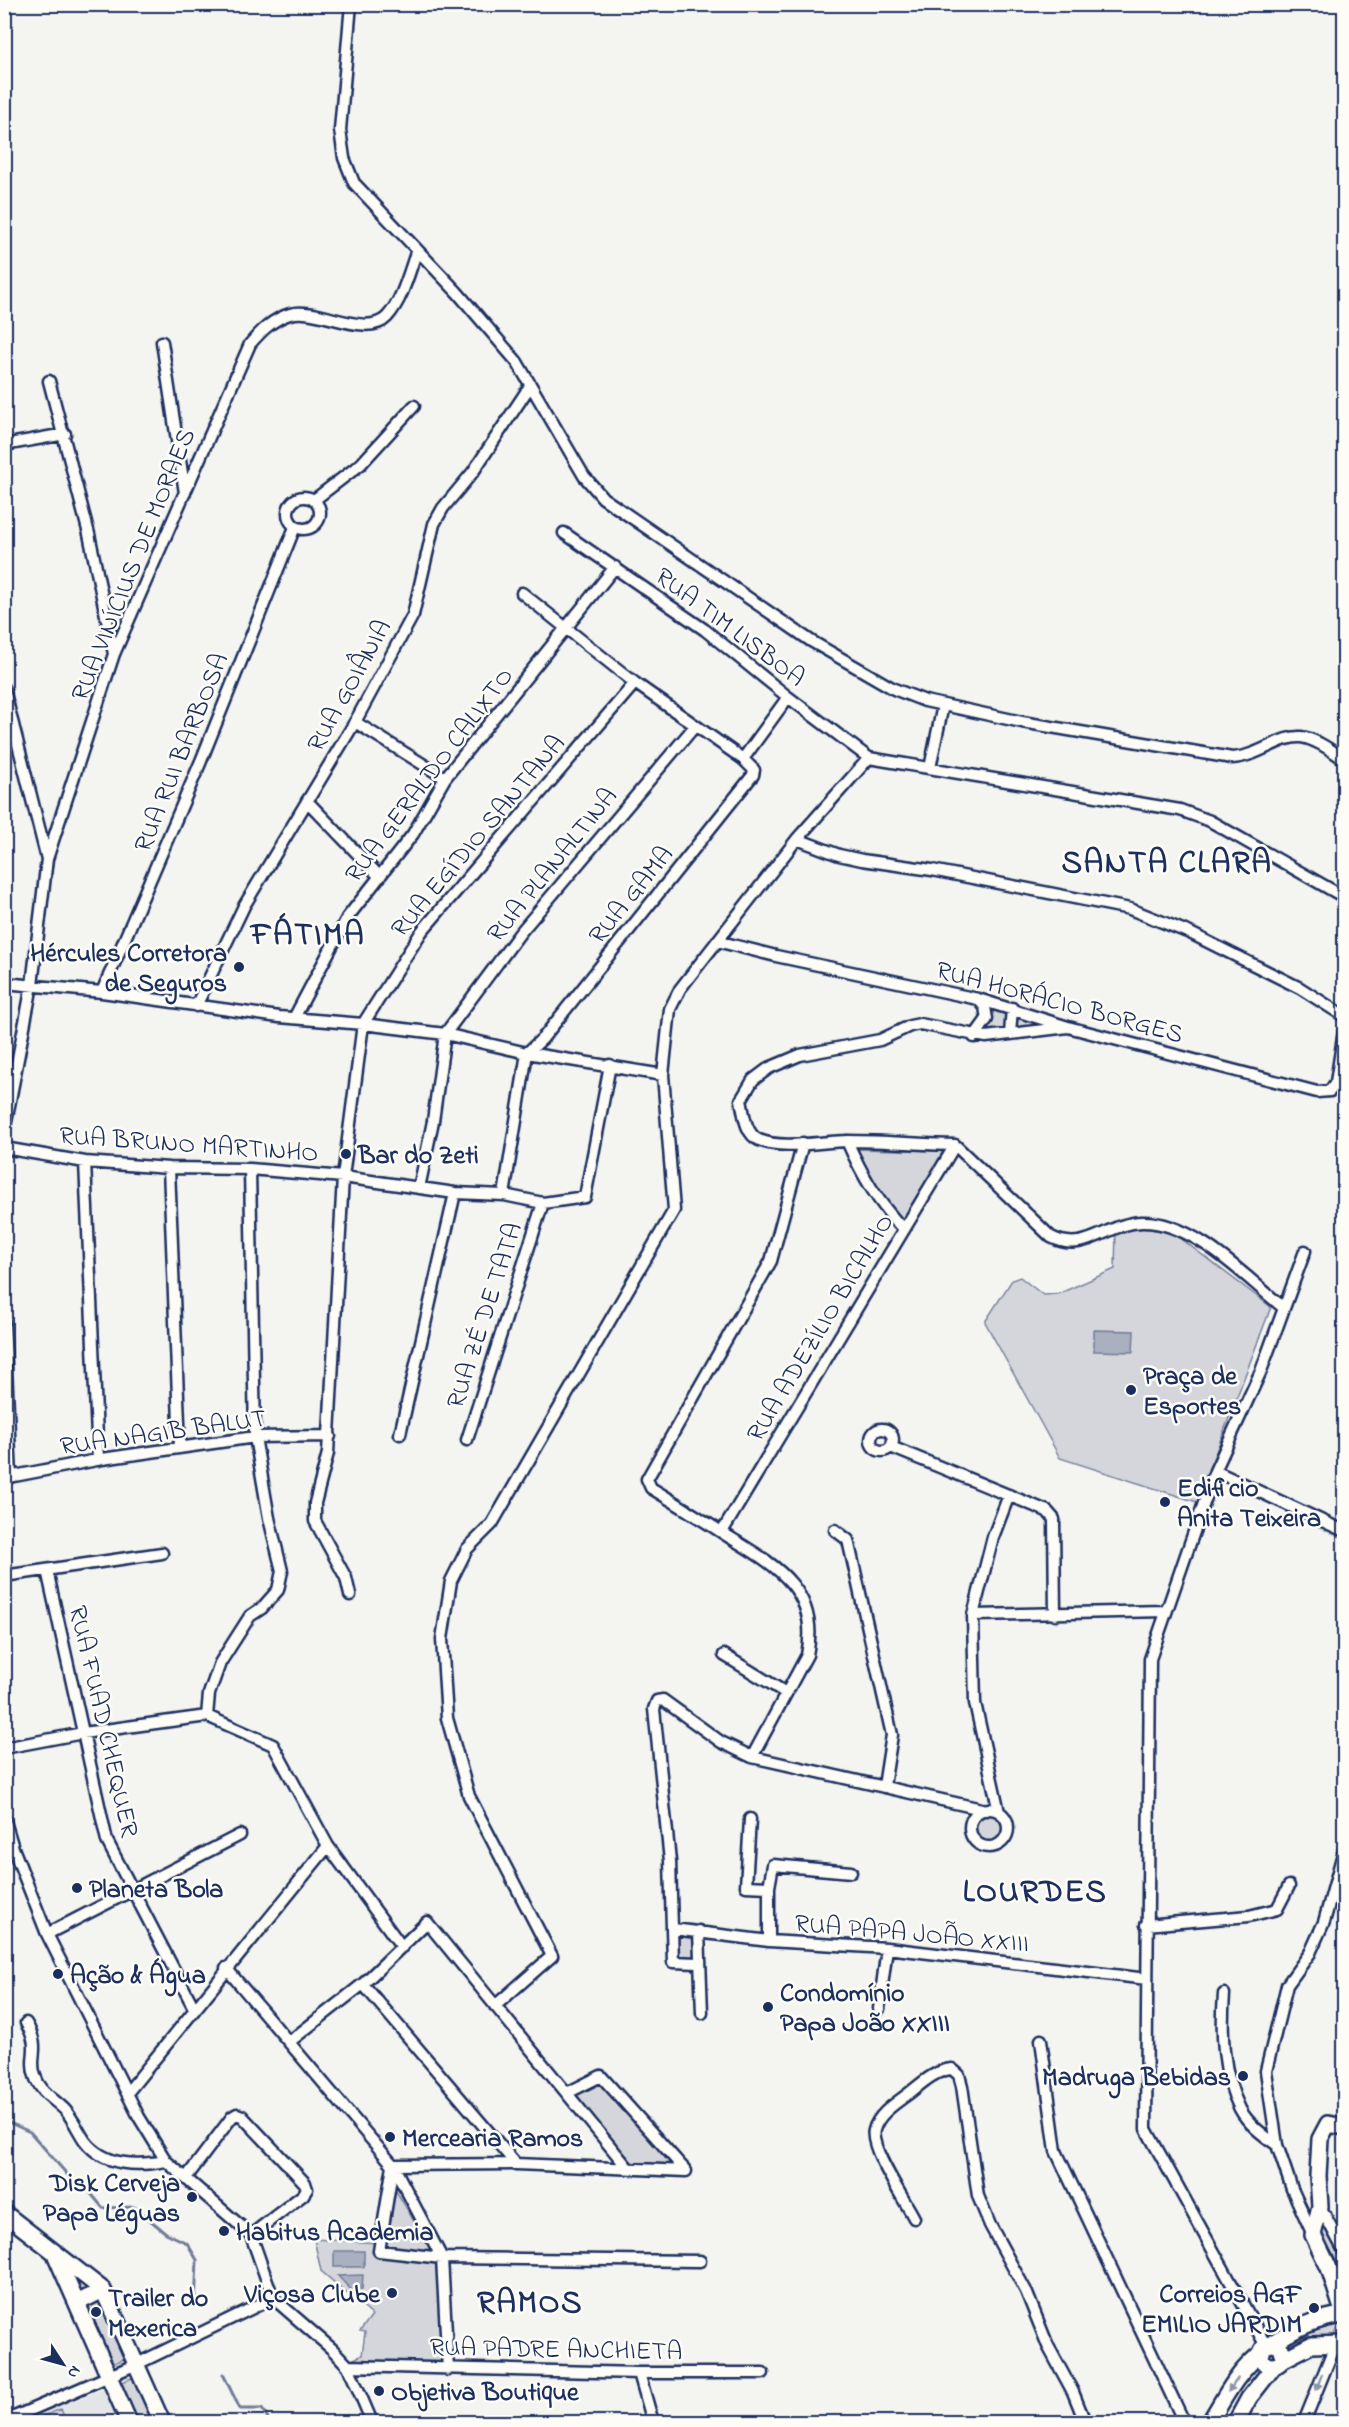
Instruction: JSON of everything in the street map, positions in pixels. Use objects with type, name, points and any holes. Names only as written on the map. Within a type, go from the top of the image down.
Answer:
[{"type":"street","points":[[351,4],[340,130],[344,158],[354,183],[505,348],[584,476],[618,510],[860,672],[894,689],[943,705],[1022,722],[1233,758],[1248,757],[1286,739],[1301,737],[1344,759]]},
{"type":"street","name":"RUA VINÍCIUS DE MORAES","points":[[4,1132],[32,985],[47,859],[114,654],[250,344],[266,326],[291,314],[312,314],[369,326],[386,319],[397,303],[417,250]]},
{"type":"street","points":[[162,342],[185,493]]},
{"type":"street","points":[[49,381],[65,434],[114,654]]},
{"type":"street","name":"RUA GOIÂNIA","points":[[196,1005],[244,906],[355,722],[413,615],[434,524],[443,508],[473,472],[530,386]]},
{"type":"street","points":[[295,527],[306,529],[315,524],[320,514],[314,500],[361,464],[414,406]]},
{"type":"street","points":[[4,445],[65,434]]},
{"type":"street","name":"RUA RUI BARBOSA","points":[[102,992],[201,761],[295,527],[288,514],[290,504],[299,497],[314,500]]},
{"type":"street","name":"RUA TIM LISBOA","points":[[564,533],[705,630],[869,758]]},
{"type":"street","name":"RUA GERALDO CALIXTO","points":[[294,1018],[347,918],[413,834],[446,778],[615,567]]},
{"type":"street","points":[[522,593],[568,627],[635,683],[743,759],[788,697]]},
{"type":"street","name":"RUA EGÍDIO SANTANA","points":[[363,1024],[422,931],[635,683]]},
{"type":"street","points":[[4,689],[47,859]]},
{"type":"street","points":[[930,768],[943,705]]},
{"type":"street","points":[[355,722],[446,778]]},
{"type":"street","name":"RUA PLANALTINA","points":[[445,1035],[520,933],[695,726]]},
{"type":"street","points":[[495,2006],[552,1956],[469,1796],[447,1718],[442,1639],[451,1581],[467,1550],[492,1524],[674,1210],[663,1075],[670,1009],[680,988],[797,839],[869,758],[1180,810],[1210,821],[1344,897]]},
{"type":"street","name":"RUA GAMA","points":[[527,1053],[543,1038],[753,775],[754,771],[743,759]]},
{"type":"street","points":[[307,801],[380,877]]},
{"type":"street","points":[[797,839],[839,855],[862,860],[932,870],[1130,909],[1190,933],[1300,988],[1344,1016]]},
{"type":"street","name":"RUA HORÁCIO BORGES","points":[[717,941],[776,956],[978,999],[1068,1027],[1317,1092],[1330,1091],[1340,1083],[1344,1031]]},
{"type":"street","points":[[4,983],[102,992],[294,1018],[445,1035],[527,1053],[663,1075]]},
{"type":"street","points":[[974,1037],[987,1019],[985,1007],[978,999]]},
{"type":"street","points":[[1010,1034],[1012,1008]]},
{"type":"street","points":[[350,1595],[346,1578],[315,1521],[315,1503],[330,1436],[343,1177],[363,1024]]},
{"type":"street","points":[[1068,1027],[974,1037],[920,1024],[910,1026],[880,1040],[800,1054],[769,1068],[753,1080],[741,1100],[751,1134],[759,1140],[803,1143],[847,1141],[954,1145],[1051,1237],[1064,1243],[1080,1244],[1125,1223],[1144,1222],[1180,1228],[1284,1308]]},
{"type":"street","points":[[419,1188],[433,1121],[445,1035]]},
{"type":"street","points":[[504,1195],[527,1053]]},
{"type":"street","name":"RUA BRUNO MARTINHO","points":[[4,1148],[85,1162],[169,1168],[249,1169],[343,1177],[455,1193],[504,1195],[543,1203],[585,1197],[610,1065]]},
{"type":"street","points":[[847,1141],[864,1179],[888,1214],[904,1230]]},
{"type":"street","points":[[752,1757],[807,1655],[810,1641],[804,1606],[794,1586],[778,1567],[651,1488],[647,1479],[771,1261],[803,1143]]},
{"type":"street","name":"RUA ADEZÍLIO BICALHO","points":[[722,1532],[954,1145]]},
{"type":"street","points":[[85,1162],[98,1460]]},
{"type":"street","points":[[169,1168],[180,1448]]},
{"type":"street","points":[[207,1716],[209,1694],[220,1663],[250,1616],[262,1608],[278,1590],[282,1571],[269,1518],[255,1437],[249,1169]]},
{"type":"street","points":[[400,1434],[455,1193]]},
{"type":"street","name":"RUA ZÉ DE TATA","points":[[467,1440],[543,1203]]},
{"type":"street","points":[[1278,2363],[1265,2363],[1265,2348],[1146,2129],[1150,1659],[1215,1471],[1262,1371],[1305,1251]]},
{"type":"street","points":[[4,1322],[8,1478]]},
{"type":"street","name":"RUA NAGIB BALUT","points":[[8,1478],[98,1460],[255,1437],[330,1436]]},
{"type":"street","points":[[891,1447],[1047,1511],[1054,1519],[1055,1615]]},
{"type":"street","points":[[1215,1471],[1344,1531]]},
{"type":"street","points":[[986,1810],[975,1816],[970,1828],[974,1840],[985,1847],[998,1845],[1006,1835],[1007,1822],[999,1812],[975,1703],[973,1615],[993,1537],[1009,1495]]},
{"type":"street","points":[[835,1530],[848,1540],[892,1735],[884,1786]]},
{"type":"street","points":[[4,1576],[162,1554]]},
{"type":"street","name":"RUA FUAD CHEQUER","points":[[47,1570],[107,1841],[194,2008]]},
{"type":"street","points":[[973,1615],[1166,1611]]},
{"type":"street","points":[[724,1655],[786,1693]]},
{"type":"street","points":[[698,1963],[673,1962],[670,1861],[654,1709],[657,1701],[663,1700],[721,1742],[752,1757],[999,1812]]},
{"type":"street","points":[[4,1748],[83,1733],[207,1716],[273,1745],[328,1846],[402,1947]]},
{"type":"street","points":[[4,1818],[13,1848],[47,1934],[126,2093],[166,2161],[251,2235],[273,2298],[332,2349],[348,2367],[372,2422]]},
{"type":"street","points":[[750,1819],[746,1886],[769,1887]]},
{"type":"street","points":[[47,1934],[240,1835]]},
{"type":"street","points":[[126,2093],[328,1846]]},
{"type":"street","points":[[1304,2422],[1340,2344],[1344,2315],[1329,2268],[1292,2189],[1276,2145],[1266,2071],[1275,2025],[1287,1985],[1310,1953],[1324,1922],[1344,1850]]},
{"type":"street","points":[[769,1941],[769,1887],[773,1865],[851,1872]]},
{"type":"street","points":[[1146,1925],[1249,1916],[1277,1908],[1289,1886]]},
{"type":"street","points":[[289,2042],[363,1984],[427,1922],[627,2167]]},
{"type":"street","name":"RUA PAPA JOÃO XXIII","points":[[673,1929],[769,1941],[887,1948],[1147,1979]]},
{"type":"street","points":[[699,1931],[698,1963],[702,2013]]},
{"type":"street","points":[[879,2009],[887,1948]]},
{"type":"street","points":[[226,1968],[393,2165],[442,2258],[448,2370]]},
{"type":"street","points":[[363,1984],[516,2164]]},
{"type":"street","points":[[1224,1994],[1221,2039],[1240,2109],[1257,2130],[1276,2145]]},
{"type":"street","points":[[26,2023],[34,2038],[34,2074],[44,2092],[73,2119],[86,2142],[105,2158],[140,2166],[166,2161]]},
{"type":"street","points":[[1041,2040],[1056,2151],[1184,2422]]},
{"type":"street","points":[[914,2218],[879,2154],[873,2132],[877,2121],[891,2106],[933,2076],[943,2070],[952,2069],[959,2075],[971,2132],[978,2196],[990,2225],[1026,2291],[1048,2346],[1073,2391],[1085,2422]]},
{"type":"street","points":[[393,2165],[516,2164],[686,2171],[601,2076],[567,2093]]},
{"type":"street","points":[[186,2178],[232,2117],[237,2114],[242,2115],[305,2183],[307,2189],[303,2195],[251,2235]]},
{"type":"street","points":[[1313,2235],[1320,2206],[1318,2176],[1320,2139],[1328,2124],[1344,2127]]},
{"type":"street","points":[[393,2165],[378,2251],[442,2258],[700,2261]]},
{"type":"street","points":[[1320,2206],[1344,2251]]},
{"type":"street","points":[[4,2213],[103,2290],[162,2422]]},
{"type":"street","points":[[55,2253],[129,2422]]},
{"type":"street","points":[[77,2303],[103,2290]]},
{"type":"street","points":[[5,2421],[137,2364],[273,2298]]},
{"type":"street","points":[[1210,2422],[1227,2393],[1252,2360],[1265,2348],[1298,2328],[1324,2318],[1344,2315]]},
{"type":"street","points":[[1236,2422],[1249,2397],[1278,2363],[1311,2345],[1340,2344]]},
{"type":"street","name":"RUA PADRE ANCHIETA","points":[[348,2367],[763,2373]]},
{"type":"street","points":[[639,2373],[653,2422]]},
{"type":"shaded area","points":[[980,1000],[1066,1027],[1013,1033],[982,1032],[986,1026]]},
{"type":"shaded area","points":[[854,1149],[943,1151],[905,1223],[869,1178]]},
{"type":"shaded area","name":"Praça de Esportes","points":[[1127,1226],[1172,1232],[1271,1307],[1197,1502],[1060,1458],[985,1322],[1012,1280],[1020,1277],[1043,1295],[1058,1294],[1115,1269],[1116,1231]]},
{"type":"shaded area","points":[[989,1815],[999,1819],[1003,1829],[999,1839],[989,1843],[979,1839],[975,1829],[979,1819]]},
{"type":"shaded area","points":[[675,1933],[698,1934],[696,1961],[675,1960]]},
{"type":"shaded area","points":[[599,2081],[673,2165],[633,2163],[575,2096]]},
{"type":"shaded area","name":"Viçosa Clube","points":[[392,2184],[435,2256],[445,2365],[348,2362],[362,2355],[365,2332],[360,2331],[372,2315],[321,2271],[314,2239],[379,2243]]},
{"type":"shaded area","points":[[1326,2222],[1344,2252],[1344,2307],[1320,2235]]},
{"type":"shaded area","points":[[101,2301],[126,2358],[110,2365],[85,2308]]},
{"type":"shaded area","points":[[1341,2317],[1333,2338],[1289,2353],[1283,2339]]},
{"type":"shaded area","points":[[134,2377],[154,2422],[136,2422],[119,2383]]},
{"type":"shaded area","points":[[105,2388],[119,2422],[22,2422]]},
{"type":"shaded area","points":[[61,2409],[66,2422],[28,2422]]},
{"type":"water","points":[[1094,1330],[1134,1331],[1133,1352],[1094,1351]]},
{"type":"water","points":[[334,2251],[364,2251],[364,2267],[334,2267]]},
{"type":"water","points":[[363,2275],[362,2289],[351,2290],[338,2276]]},
{"type":"waterway","points":[[4,2117],[10,2123],[30,2132],[73,2181],[83,2184],[103,2208],[134,2207],[166,2233],[187,2243],[197,2260],[195,2305]]},
{"type":"waterway","points":[[223,2374],[240,2409],[262,2409],[270,2422]]},
{"type":"place","name":"Hércules Corretora de Seguros","points":[[239,967]]},
{"type":"place","name":"Bar do Zeti","points":[[346,1154]]},
{"type":"place","name":"Praça de Esportes","points":[[1131,1390]]},
{"type":"place","name":"Edificio Anita Teixeira","points":[[1165,1502]]},
{"type":"place","name":"Planeta Bola","points":[[77,1888]]},
{"type":"place","name":"Ação & Água","points":[[58,1974]]},
{"type":"place","name":"Condomínio Papa João XXIII","points":[[768,2007]]},
{"type":"place","name":"Madruga Bebidas","points":[[1243,2076]]},
{"type":"place","name":"Mercearia Ramos","points":[[390,2137]]},
{"type":"place","name":"Disk Cerveja Papa Léguas","points":[[192,2197]]},
{"type":"place","name":"Habitus Academia","points":[[224,2231]]},
{"type":"place","name":"Viçosa Clube","points":[[392,2293]]},
{"type":"place","name":"Correios AGF EMILIO JARDIM","points":[[1314,2308]]},
{"type":"place","name":"Trailer do Mexerica","points":[[96,2312]]},
{"type":"place","name":"Objetiva Boutique","points":[[379,2391]]},
{"type":"district","name":"SANTA CLARA","points":[[1167,861]]},
{"type":"district","name":"FÁTIMA","points":[[308,933]]},
{"type":"district","name":"LOURDES","points":[[1035,1890]]},
{"type":"district","name":"RAMOS","points":[[530,2301]]}]
